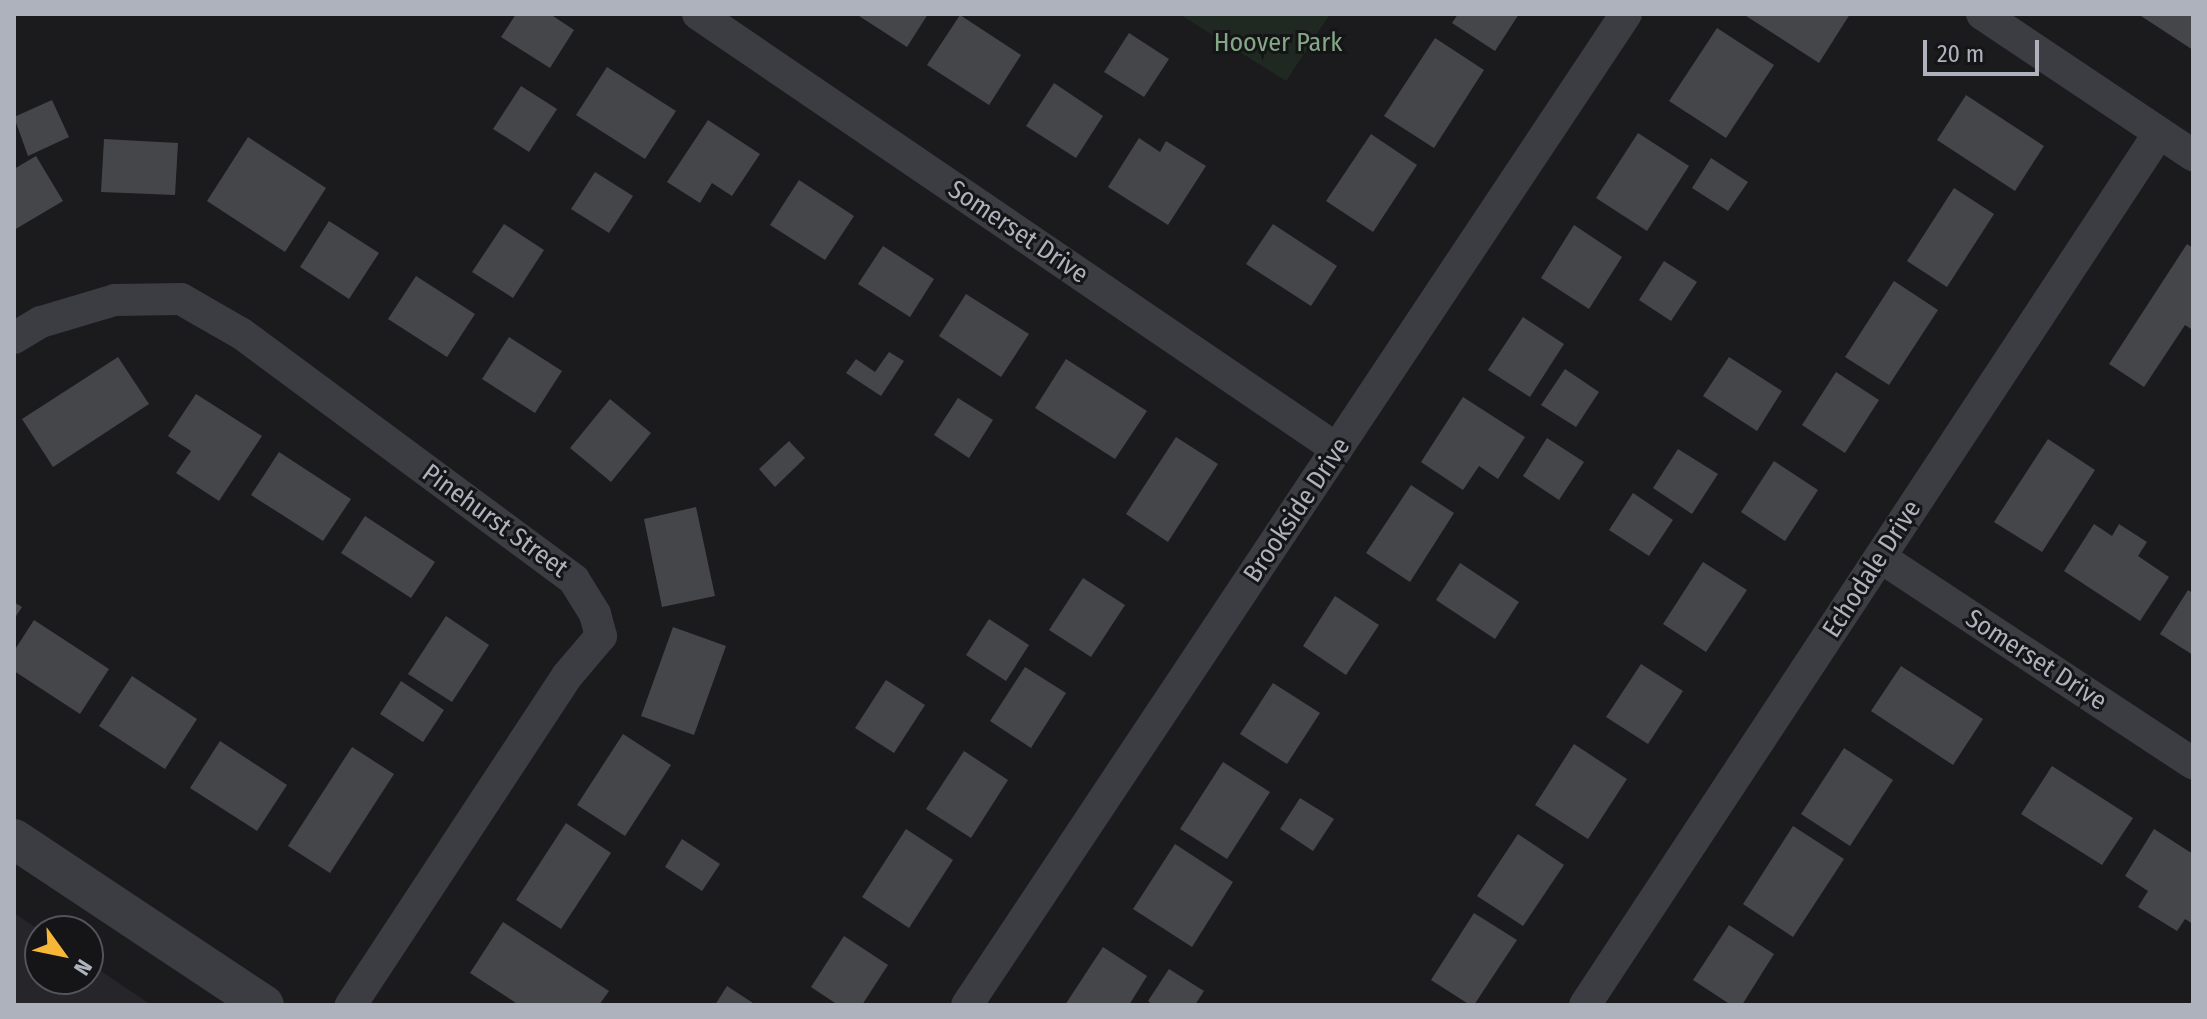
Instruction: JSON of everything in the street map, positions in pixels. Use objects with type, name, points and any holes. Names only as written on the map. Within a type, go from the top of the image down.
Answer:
[{"type":"street","name":"Somerset Drive","points":[[698,14],[1337,449]]},
{"type":"street","name":"Brookside Drive","points":[[967,1005],[1626,14]]},
{"type":"street","points":[[1982,14],[2193,155]]},
{"type":"street","name":"Echodale Drive","points":[[1585,1005],[2159,133]]},
{"type":"street","name":"Pinehurst Street","points":[[14,338],[41,322],[115,300],[181,299],[242,334],[574,580],[595,614],[601,636],[567,676],[351,1005]]},
{"type":"street","name":"Somerset Drive","points":[[1880,557],[2193,763]]},
{"type":"street","points":[[14,839],[264,1005]]},
{"type":"shaded area","points":[[14,913],[24,920],[24,995],[104,995],[104,973],[151,1005],[14,1005]]},
{"type":"green space","name":"Hoover Park","points":[[1179,14],[1330,14],[1286,81]]},
{"type":"building","points":[[516,14],[550,14],[574,30],[550,68],[501,37]]},
{"type":"building","points":[[856,14],[928,14],[907,47]]},
{"type":"building","points":[[1458,14],[1519,14],[1495,51],[1452,23]]},
{"type":"building","points":[[1743,14],[1850,14],[1819,63]]},
{"type":"building","points":[[2193,14],[2193,50],[2141,16]]},
{"type":"building","points":[[960,15],[1021,55],[989,105],[927,65]]},
{"type":"building","points":[[1717,28],[1774,65],[1726,138],[1669,101]]},
{"type":"building","points":[[1129,33],[1169,59],[1144,97],[1104,72]]},
{"type":"building","points":[[1435,38],[1484,70],[1434,148],[1384,116]]},
{"type":"building","points":[[607,67],[676,111],[645,159],[576,115]]},
{"type":"building","points":[[1054,83],[1103,116],[1076,158],[1026,126]]},
{"type":"building","points":[[521,86],[557,109],[529,152],[493,129]]},
{"type":"building","points":[[1966,95],[2044,146],[2015,191],[1937,140]]},
{"type":"building","points":[[52,100],[69,137],[28,156],[14,117]]},
{"type":"building","points":[[708,120],[760,154],[732,196],[712,183],[700,203],[667,182]]},
{"type":"building","points":[[1638,133],[1689,166],[1647,231],[1596,198]]},
{"type":"building","points":[[1371,134],[1417,165],[1373,232],[1326,201]]},
{"type":"building","points":[[248,137],[326,188],[285,252],[207,201]]},
{"type":"building","points":[[1139,138],[1160,152],[1166,141],[1206,166],[1168,225],[1108,187]]},
{"type":"building","points":[[104,139],[178,143],[175,195],[101,192]]},
{"type":"building","points":[[36,156],[63,201],[14,230],[14,169]]},
{"type":"building","points":[[1711,158],[1748,182],[1728,211],[1692,188]]},
{"type":"building","points":[[595,172],[633,196],[609,233],[571,209]]},
{"type":"building","points":[[799,180],[854,216],[825,260],[770,225]]},
{"type":"building","points":[[1954,188],[1994,214],[1947,287],[1907,261]]},
{"type":"building","points":[[329,221],[379,253],[349,299],[300,267]]},
{"type":"building","points":[[504,224],[544,250],[513,298],[472,272]]},
{"type":"building","points":[[1273,224],[1337,266],[1311,306],[1246,264]]},
{"type":"building","points":[[1574,225],[1622,257],[1589,309],[1541,278]]},
{"type":"building","points":[[2187,244],[2193,248],[2193,330],[2185,325],[2144,387],[2109,364]]},
{"type":"building","points":[[883,246],[934,279],[910,317],[858,284]]},
{"type":"building","points":[[1664,261],[1697,282],[1671,321],[1639,300]]},
{"type":"building","points":[[416,276],[475,314],[447,357],[388,319]]},
{"type":"building","points":[[1894,281],[1938,310],[1889,385],[1845,357]]},
{"type":"building","points":[[966,294],[1029,334],[1001,377],[939,336]]},
{"type":"building","points":[[1523,317],[1564,344],[1530,397],[1488,370]]},
{"type":"building","points":[[509,337],[562,371],[535,413],[482,379]]},
{"type":"building","points":[[889,352],[904,361],[881,396],[846,373],[856,359],[875,372]]},
{"type":"building","points":[[118,357],[149,404],[53,467],[22,419]]},
{"type":"building","points":[[1729,357],[1782,391],[1757,431],[1703,396]]},
{"type":"building","points":[[1066,359],[1147,411],[1115,459],[1035,408]]},
{"type":"building","points":[[1565,369],[1599,392],[1576,427],[1541,405]]},
{"type":"building","points":[[1836,372],[1879,400],[1845,453],[1802,425]]},
{"type":"building","points":[[196,394],[262,436],[219,501],[176,473],[191,451],[168,436]]},
{"type":"building","points":[[1463,397],[1525,437],[1498,479],[1479,466],[1463,490],[1421,462]]},
{"type":"building","points":[[958,398],[993,420],[969,458],[934,435]]},
{"type":"building","points":[[610,399],[651,433],[611,482],[570,448]]},
{"type":"building","points":[[1176,437],[1218,464],[1168,542],[1126,514]]},
{"type":"building","points":[[1547,438],[1584,462],[1559,500],[1523,476]]},
{"type":"building","points":[[2048,439],[2095,470],[2042,552],[1994,522]]},
{"type":"building","points":[[789,441],[805,458],[775,487],[759,469]]},
{"type":"building","points":[[1678,449],[1718,474],[1692,514],[1653,488]]},
{"type":"building","points":[[279,452],[351,499],[323,541],[251,495]]},
{"type":"building","points":[[1774,461],[1818,490],[1785,541],[1741,512]]},
{"type":"building","points":[[1411,485],[1454,513],[1410,582],[1366,553]]},
{"type":"building","points":[[1633,493],[1673,520],[1649,556],[1609,530]]},
{"type":"building","points":[[696,507],[715,596],[662,607],[644,519]]},
{"type":"building","points":[[365,516],[435,562],[411,598],[341,553]]},
{"type":"building","points":[[2094,524],[2112,536],[2119,524],[2147,542],[2138,556],[2169,577],[2140,621],[2064,571]]},
{"type":"building","points":[[1703,562],[1747,590],[1706,652],[1663,624]]},
{"type":"building","points":[[1460,563],[1519,602],[1495,639],[1436,600]]},
{"type":"building","points":[[1083,578],[1125,605],[1091,657],[1049,630]]},
{"type":"building","points":[[2188,590],[2193,593],[2193,655],[2160,634]]},
{"type":"building","points":[[1335,596],[1379,625],[1346,675],[1303,646]]},
{"type":"building","points":[[14,602],[22,607],[14,619]]},
{"type":"building","points":[[446,616],[489,645],[452,702],[408,674]]},
{"type":"building","points":[[989,619],[1029,645],[1006,681],[966,655]]},
{"type":"building","points":[[34,620],[109,669],[80,714],[14,671],[14,651]]},
{"type":"building","points":[[673,627],[726,646],[694,735],[641,716]]},
{"type":"building","points":[[1641,664],[1683,691],[1648,744],[1606,717]]},
{"type":"building","points":[[1901,666],[1983,719],[1953,765],[1871,711]]},
{"type":"building","points":[[1025,667],[1066,693],[1031,748],[990,721]]},
{"type":"building","points":[[132,676],[197,719],[165,769],[99,726]]},
{"type":"building","points":[[886,680],[925,705],[894,753],[855,728]]},
{"type":"building","points":[[401,681],[444,710],[423,742],[380,714]]},
{"type":"building","points":[[1273,683],[1320,713],[1287,764],[1240,734]]},
{"type":"building","points":[[623,734],[671,765],[625,836],[577,805]]},
{"type":"building","points":[[220,741],[287,785],[257,831],[190,788]]},
{"type":"building","points":[[1574,744],[1627,779],[1588,839],[1535,805]]},
{"type":"building","points":[[352,747],[394,774],[330,873],[288,846]]},
{"type":"building","points":[[1844,748],[1893,780],[1850,846],[1801,814]]},
{"type":"building","points":[[964,751],[1008,780],[971,838],[926,809]]},
{"type":"building","points":[[1223,762],[1270,792],[1227,859],[1180,829]]},
{"type":"building","points":[[2052,766],[2133,818],[2102,865],[2021,814]]},
{"type":"building","points":[[1300,798],[1334,819],[1313,851],[1280,829]]},
{"type":"building","points":[[566,823],[611,853],[561,929],[516,900]]},
{"type":"building","points":[[1793,826],[1844,859],[1793,937],[1743,904]]},
{"type":"building","points":[[906,829],[953,860],[909,928],[862,897]]},
{"type":"building","points":[[2154,829],[2193,854],[2193,924],[2185,919],[2177,931],[2138,907],[2148,891],[2125,876]]},
{"type":"building","points":[[1518,834],[1564,865],[1523,926],[1477,896]]},
{"type":"building","points":[[682,839],[720,864],[702,891],[665,867]]},
{"type":"building","points":[[1175,844],[1233,882],[1192,947],[1133,909]]},
{"type":"building","points":[[1474,913],[1517,940],[1474,1005],[1470,1005],[1431,980]]},
{"type":"building","points":[[503,922],[609,991],[599,1005],[519,1005],[470,973]]},
{"type":"building","points":[[1729,925],[1774,954],[1742,1005],[1731,1005],[1693,980]]},
{"type":"building","points":[[844,936],[888,965],[862,1005],[838,1005],[811,987]]},
{"type":"building","points":[[1103,947],[1147,976],[1129,1005],[1065,1005]]},
{"type":"building","points":[[1169,969],[1204,991],[1195,1005],[1153,1005],[1148,1001]]},
{"type":"building","points":[[727,986],[756,1005],[715,1005]]}]
